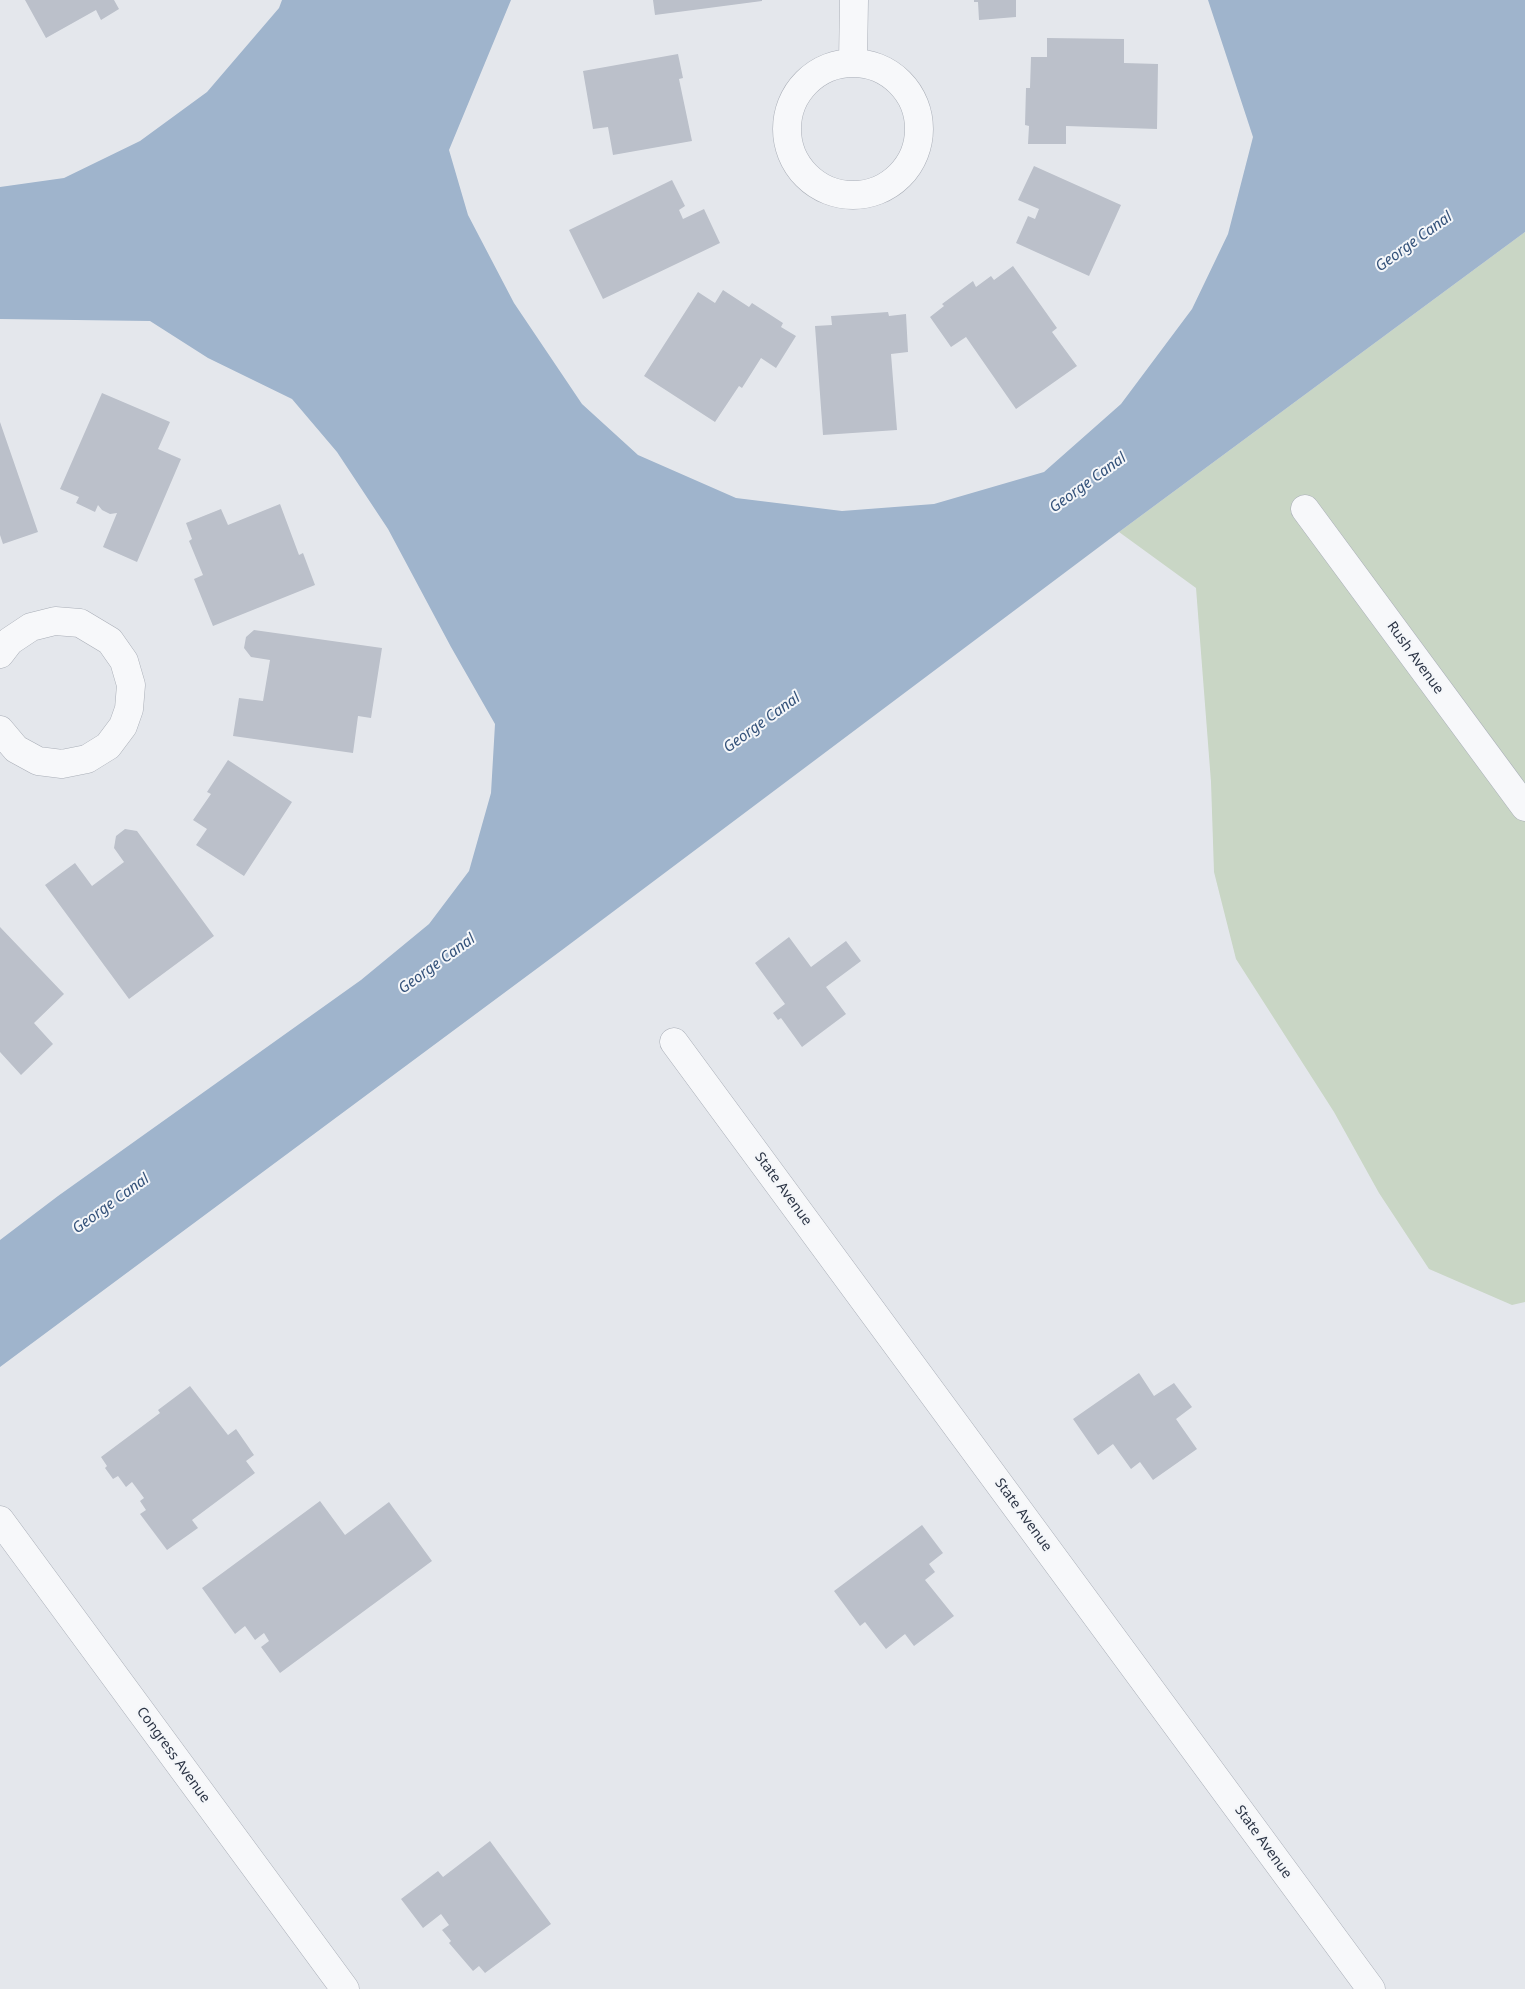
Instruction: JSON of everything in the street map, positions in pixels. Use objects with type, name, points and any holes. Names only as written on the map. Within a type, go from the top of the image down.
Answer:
[{"type":"street","points":[[853,62],[854,0]]},
{"type":"street","points":[[853,62],[876,66],[896,78],[911,96],[919,118],[919,139],[911,160],[902,173],[897,179],[877,191],[858,196],[834,193],[814,184],[798,167],[787,139],[787,116],[796,94],[811,77],[831,66],[853,62]]},
{"type":"street","name":"Rush Avenue","points":[[1305,509],[1525,807]]},
{"type":"street","points":[[0,654],[10,641],[30,627],[55,621],[80,623],[110,641],[124,661],[132,685],[129,709],[123,726],[108,746],[87,759],[62,764],[38,761],[5,748]]},
{"type":"street","name":"State Avenue","points":[[674,1042],[1371,1989]]},
{"type":"street","name":"Congress Avenue","points":[[0,1520],[345,1989]]},
{"type":"green space","points":[[1525,232],[1525,1302],[1512,1305],[1429,1269],[1379,1193],[1334,1112],[1236,959],[1214,872],[1211,782],[1196,588],[1119,532]]},
{"type":"water","name":"George Canal","points":[[282,0],[511,0],[449,150],[468,215],[514,303],[582,404],[638,455],[736,498],[842,511],[934,504],[1044,472],[1121,404],[1192,309],[1228,234],[1253,137],[1208,0],[1525,0],[1525,232],[1119,532],[562,950],[0,1367],[0,1240],[58,1196],[361,980],[429,924],[469,871],[491,793],[495,724],[451,647],[388,529],[337,452],[292,399],[208,358],[150,321],[0,319],[0,187],[64,178],[140,141],[207,92],[279,8]]},
{"type":"building","points":[[25,0],[114,0],[119,9],[101,20],[96,10],[46,38]]},
{"type":"building","points":[[653,0],[762,0],[762,1],[655,15]]},
{"type":"building","points":[[974,0],[1016,0],[1016,17],[979,20],[978,2],[974,2]]},
{"type":"building","points":[[1047,38],[1124,39],[1124,63],[1158,64],[1157,129],[1066,126],[1066,144],[1028,144],[1029,126],[1025,125],[1026,88],[1030,88],[1031,57],[1047,57]]},
{"type":"building","points":[[678,54],[683,78],[679,79],[692,141],[613,155],[608,127],[593,129],[583,71]]},
{"type":"building","points":[[1034,166],[1121,205],[1089,276],[1016,243],[1028,216],[1035,219],[1039,209],[1018,200]]},
{"type":"building","points":[[672,180],[685,206],[679,210],[683,219],[704,209],[720,243],[603,299],[569,230]]},
{"type":"building","points":[[1013,266],[1057,328],[1052,332],[1077,366],[1016,409],[966,337],[951,347],[930,317],[944,306],[942,304],[973,281],[976,287],[991,276],[994,280]]},
{"type":"building","points":[[723,290],[749,307],[752,303],[783,323],[781,327],[796,336],[776,368],[761,358],[742,388],[739,386],[715,422],[644,376],[698,292],[715,303]]},
{"type":"building","points":[[888,312],[889,316],[906,314],[908,352],[891,354],[897,430],[823,435],[815,326],[832,325],[831,316]]},
{"type":"building","points":[[102,393],[170,422],[158,449],[181,459],[137,562],[103,547],[117,513],[110,514],[102,510],[98,505],[95,512],[76,503],[79,497],[60,489]]},
{"type":"building","points":[[0,422],[38,532],[3,544],[0,535]]},
{"type":"building","points":[[280,504],[299,555],[303,553],[315,585],[213,626],[194,579],[203,575],[189,541],[192,539],[186,523],[221,509],[228,525]]},
{"type":"building","points":[[254,630],[382,648],[371,718],[358,716],[353,753],[233,736],[239,698],[263,701],[270,660],[251,657],[244,648],[246,637]]},
{"type":"building","points":[[228,760],[292,802],[244,876],[196,845],[207,829],[193,820],[211,794],[207,792]]},
{"type":"building","points":[[125,829],[137,831],[214,936],[129,999],[45,885],[75,863],[92,886],[124,862],[114,848],[116,836]]},
{"type":"building","points":[[0,927],[64,994],[34,1023],[53,1044],[21,1075],[0,1052]]},
{"type":"building","points":[[789,937],[811,967],[846,941],[861,961],[826,987],[846,1014],[802,1047],[781,1018],[778,1020],[773,1013],[785,1004],[755,963]]},
{"type":"building","points":[[1139,1373],[1154,1396],[1174,1383],[1192,1407],[1176,1419],[1197,1449],[1153,1480],[1140,1462],[1131,1469],[1113,1444],[1098,1455],[1073,1419]]},
{"type":"building","points":[[190,1386],[228,1435],[236,1429],[254,1455],[246,1461],[255,1473],[192,1520],[198,1528],[167,1550],[140,1514],[146,1510],[140,1501],[144,1498],[132,1482],[126,1487],[118,1476],[113,1479],[105,1468],[107,1466],[101,1457],[160,1413],[158,1410]]},
{"type":"building","points":[[320,1501],[345,1535],[389,1502],[432,1561],[280,1673],[261,1647],[269,1641],[264,1633],[255,1640],[245,1626],[235,1634],[202,1588]]},
{"type":"building","points":[[922,1525],[943,1553],[929,1564],[935,1572],[925,1580],[954,1616],[914,1646],[905,1634],[886,1649],[865,1622],[860,1626],[834,1591]]},
{"type":"building","points":[[490,1841],[551,1924],[485,1973],[479,1966],[473,1971],[449,1943],[451,1941],[442,1930],[449,1925],[441,1914],[423,1928],[401,1899],[438,1871],[443,1877]]}]
